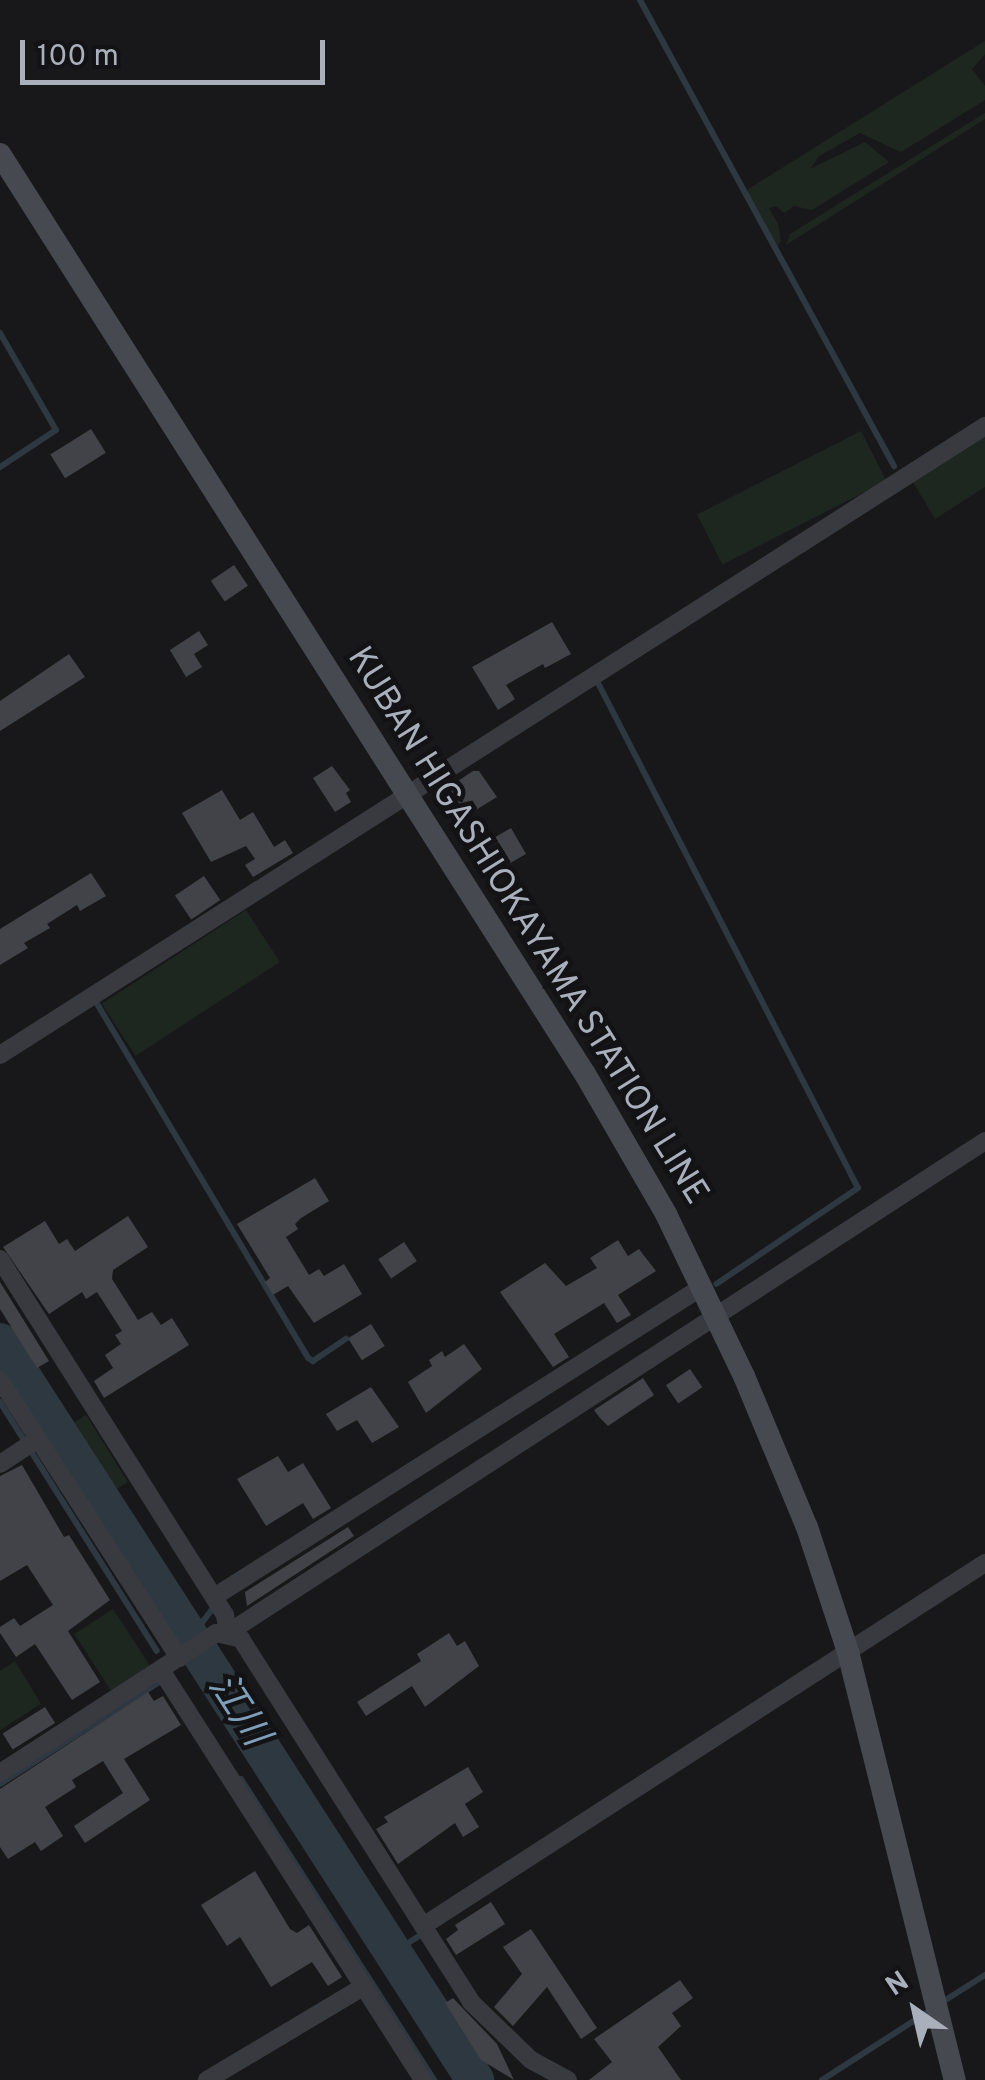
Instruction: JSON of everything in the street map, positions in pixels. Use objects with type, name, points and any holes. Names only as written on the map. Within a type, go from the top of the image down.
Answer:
[{"type":"main road","name":"KUBAN HIGASHIOKAYAMA STATION LINE","points":[[0,154],[635,1156],[702,1286],[807,1527],[848,1652],[955,2080]]},
{"type":"street","points":[[0,1055],[985,426]]},
{"type":"street","points":[[0,1773],[715,1313],[732,1307],[985,1141]]},
{"type":"street","points":[[0,1259],[218,1603],[222,1633]]},
{"type":"street","points":[[218,1603],[702,1286]]},
{"type":"street","points":[[0,1380],[31,1444],[183,1655]]},
{"type":"street","points":[[0,1464],[31,1444]]},
{"type":"street","points":[[423,1926],[985,1563]]},
{"type":"street","points":[[222,1633],[240,1640],[482,2013],[530,2060],[568,2080]]},
{"type":"street","points":[[161,1670],[423,2080]]},
{"type":"street","points":[[207,2080],[363,1987]]},
{"type":"shaded area","points":[[985,41],[985,54],[972,69],[985,86],[985,100],[901,152],[860,133],[819,156],[810,169],[865,142],[889,162],[812,210],[794,206],[784,213],[776,206],[769,208],[778,224],[781,241],[777,247],[747,190]]},
{"type":"shaded area","points":[[985,113],[985,119],[786,245],[790,234]]},
{"type":"shaded area","points":[[861,431],[886,481],[722,564],[697,515]]},
{"type":"shaded area","points":[[985,435],[985,487],[935,519],[913,482]]},
{"type":"shaded area","points":[[246,910],[280,962],[136,1056],[102,1004]]},
{"type":"shaded area","points":[[86,1415],[128,1482],[113,1491],[72,1424]]},
{"type":"shaded area","points":[[113,1609],[151,1667],[112,1692],[74,1634]]},
{"type":"shaded area","points":[[15,1661],[41,1704],[0,1730],[0,1671]]},
{"type":"building","points":[[91,429],[106,453],[65,478],[50,454]]},
{"type":"building","points":[[234,565],[248,586],[225,601],[211,581]]},
{"type":"building","points":[[552,622],[571,654],[545,668],[543,664],[506,685],[515,699],[498,710],[472,667]]},
{"type":"building","points":[[199,631],[208,645],[194,654],[202,667],[186,677],[170,650]]},
{"type":"building","points":[[69,654],[85,677],[0,731],[0,701]]},
{"type":"building","points":[[332,766],[350,790],[346,793],[351,802],[335,812],[313,778]]},
{"type":"building","points":[[479,771],[497,797],[458,821],[443,791]]},
{"type":"building","points":[[222,790],[240,820],[253,812],[274,847],[285,840],[293,853],[253,877],[245,865],[255,859],[246,846],[211,862],[182,813]]},
{"type":"building","points":[[511,828],[526,854],[510,863],[495,837]]},
{"type":"building","points":[[91,873],[106,896],[80,911],[77,905],[47,924],[50,928],[24,943],[28,948],[0,965],[0,929]]},
{"type":"building","points":[[204,876],[220,900],[191,920],[175,896]]},
{"type":"building","points":[[315,1178],[329,1201],[301,1218],[295,1224],[298,1229],[286,1237],[309,1275],[319,1269],[324,1276],[344,1264],[362,1294],[314,1323],[288,1286],[273,1295],[265,1282],[270,1278],[237,1224]]},
{"type":"building","points":[[128,1216],[148,1247],[113,1270],[112,1279],[138,1320],[152,1312],[161,1325],[172,1318],[189,1345],[104,1398],[94,1381],[113,1368],[105,1355],[121,1344],[115,1335],[122,1331],[97,1292],[86,1299],[82,1292],[49,1314],[3,1247],[45,1221],[59,1244],[67,1239],[75,1251]]},
{"type":"building","points":[[618,1240],[628,1256],[639,1249],[656,1271],[618,1295],[631,1315],[617,1323],[604,1303],[554,1334],[569,1357],[553,1367],[500,1292],[545,1263],[566,1286],[597,1268],[590,1258]]},
{"type":"building","points":[[404,1242],[417,1261],[391,1278],[378,1259]]},
{"type":"building","points":[[0,1282],[49,1361],[37,1368],[0,1309]]},
{"type":"building","points":[[371,1324],[385,1346],[362,1360],[348,1338]]},
{"type":"building","points":[[464,1344],[482,1369],[426,1413],[408,1382],[432,1366],[429,1360],[442,1351],[445,1357]]},
{"type":"building","points":[[690,1369],[702,1387],[678,1403],[666,1385]]},
{"type":"building","points":[[643,1378],[654,1395],[608,1426],[594,1410]]},
{"type":"building","points":[[371,1387],[399,1427],[372,1443],[357,1420],[337,1431],[326,1414]]},
{"type":"building","points":[[278,1456],[288,1472],[303,1463],[331,1508],[313,1519],[303,1503],[266,1526],[237,1479]]},
{"type":"building","points":[[22,1465],[64,1537],[69,1535],[110,1600],[68,1631],[100,1682],[72,1700],[35,1644],[16,1657],[0,1633],[0,1627],[14,1618],[20,1626],[53,1605],[27,1565],[0,1581],[0,1476]]},
{"type":"building","points":[[348,1527],[354,1536],[247,1606],[245,1592]]},
{"type":"building","points":[[449,1633],[457,1646],[465,1641],[479,1666],[425,1707],[412,1686],[366,1716],[357,1702],[421,1661],[417,1654]]},
{"type":"building","points":[[148,1692],[154,1701],[163,1696],[181,1725],[124,1759],[150,1800],[85,1843],[74,1826],[123,1793],[103,1761],[72,1780],[76,1787],[45,1807],[63,1836],[41,1851],[35,1842],[8,1859],[0,1847],[0,1789]]},
{"type":"building","points":[[45,1707],[55,1723],[13,1750],[3,1733]]},
{"type":"building","points":[[468,1767],[483,1792],[465,1804],[479,1827],[463,1837],[455,1823],[398,1864],[376,1829],[388,1822],[384,1817]]},
{"type":"building","points":[[255,1871],[290,1929],[297,1933],[309,1925],[342,1977],[328,1986],[312,1962],[271,1987],[240,1937],[227,1946],[201,1905]]},
{"type":"building","points":[[491,1902],[505,1924],[456,1955],[446,1939],[458,1930],[455,1925]]},
{"type":"building","points":[[531,1929],[597,2028],[581,2039],[547,1987],[513,2026],[494,2007],[522,1974],[503,1947]]},
{"type":"building","points":[[680,1980],[693,1998],[672,2013],[681,2026],[658,2047],[681,2080],[589,2080],[612,2062],[594,2039]]},
{"type":"building","points":[[453,1998],[497,2044],[514,2080],[481,2060],[445,2003]]},
{"type":"waterway","points":[[640,0],[894,466]]},
{"type":"waterway","points":[[0,333],[56,430],[0,467]]},
{"type":"waterway","points":[[597,681],[858,1188],[716,1284]]},
{"type":"waterway","points":[[96,1002],[308,1358],[313,1361],[346,1339]]},
{"type":"waterway","name":"江川","points":[[0,1342],[475,2080]]},
{"type":"waterway","points":[[0,1402],[157,1651]]},
{"type":"waterway","points":[[192,1636],[213,1608]]},
{"type":"waterway","points":[[0,1784],[161,1681]]},
{"type":"waterway","points":[[241,1779],[434,2080]]},
{"type":"waterway","points":[[392,1953],[419,1936]]},
{"type":"waterway","points":[[947,1999],[985,1975]]},
{"type":"waterway","points":[[822,2080],[926,2013]]}]
